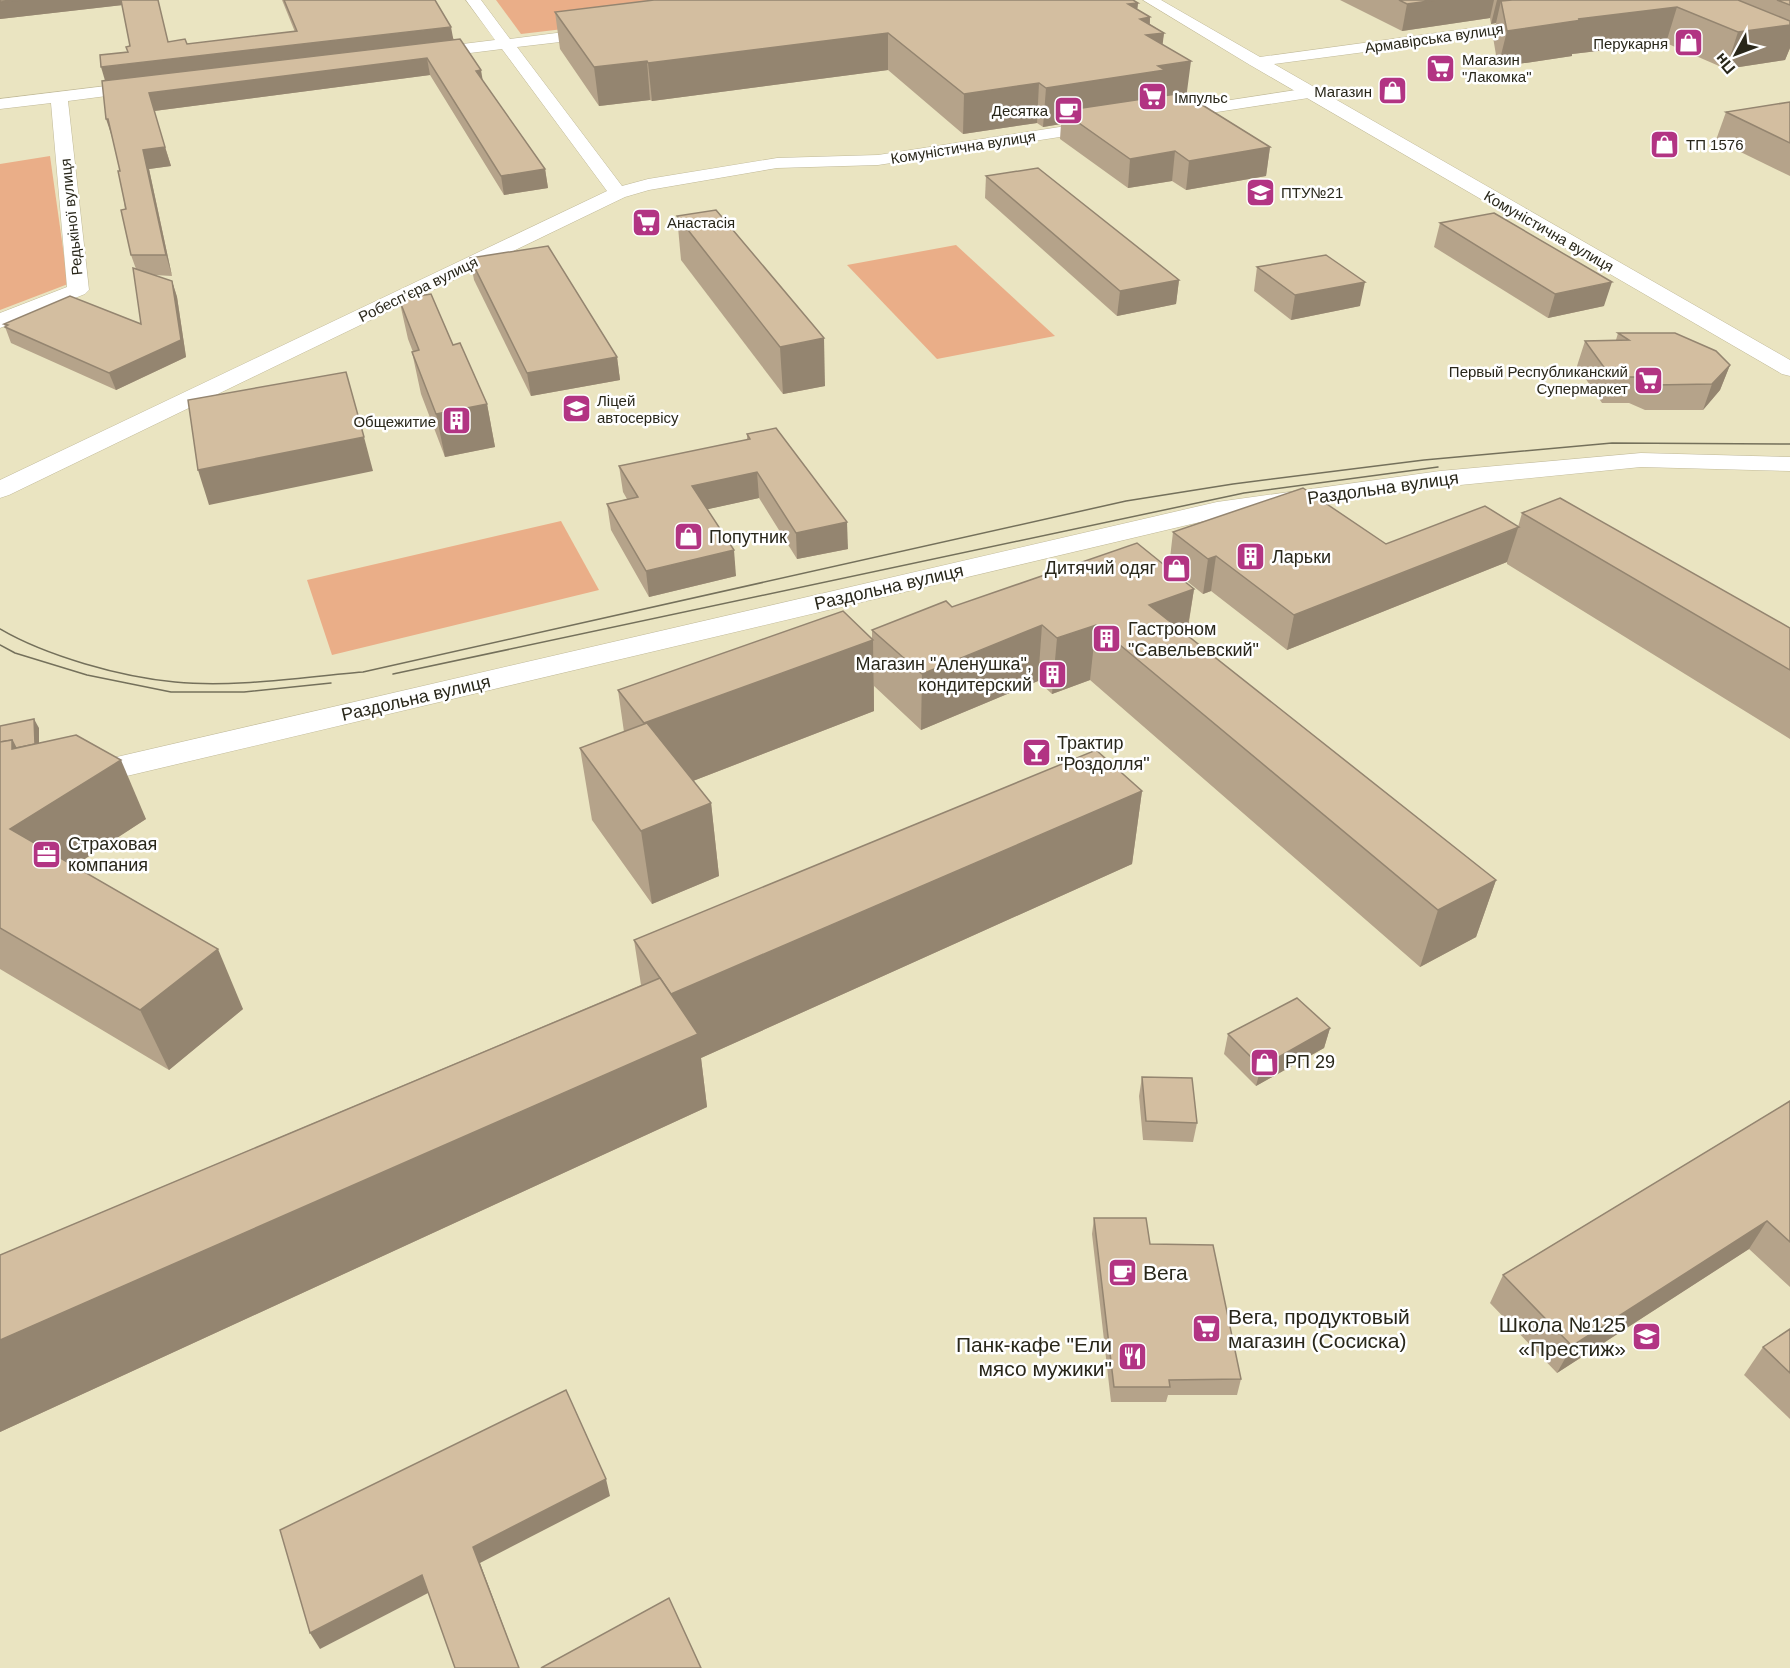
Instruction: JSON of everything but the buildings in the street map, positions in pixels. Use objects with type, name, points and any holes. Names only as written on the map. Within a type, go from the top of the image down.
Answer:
[{"type":"street","points":[[473,0],[618,194]]},
{"type":"street","name":"Комуністична вулиця","points":[[1150,0],[1790,369]]},
{"type":"street","name":"Армавірська вулиця","points":[[1256,62],[1560,21]]},
{"type":"street","points":[[411,55],[622,30]]},
{"type":"street","points":[[0,104],[165,84]]},
{"type":"street","points":[[1148,118],[1309,93]]},
{"type":"street","name":"Редькіної вулиця","points":[[0,321],[78,290],[59,97]]},
{"type":"street","name":"Комуністична вулиця","points":[[618,194],[648,185],[777,163],[878,160],[1125,122]]},
{"type":"street","name":"Робесп’єра вулиця","points":[[0,490],[618,194]]},
{"type":"street","name":"Раздольна вулиця","points":[[0,795],[1217,510],[1440,479],[1641,460],[1790,464]]},
{"type":"shaded area","points":[[496,0],[808,0],[521,34]]},
{"type":"shaded area","points":[[50,156],[68,284],[0,310],[0,164]]},
{"type":"shaded area","points":[[956,245],[1055,336],[937,359],[847,265]]},
{"type":"shaded area","points":[[561,521],[599,590],[332,655],[307,580]]},
{"type":"tram line","points":[[0,629],[39,648],[84,664],[175,682],[245,683],[363,672],[1126,501],[1233,484],[1424,460],[1612,443],[1790,444]]},
{"type":"tram line","points":[[393,674],[1244,493],[1438,467]]},
{"type":"tram line","points":[[0,645],[15,653],[87,675],[171,692],[244,692],[331,683]]},
{"type":"place","name":"Перукарня","points":[[1689,43]]},
{"type":"place","name":"Магазин \"Лакомка\"","points":[[1441,68]]},
{"type":"place","name":"Магазин","points":[[1393,91]]},
{"type":"place","name":"Імпульс","points":[[1153,97]]},
{"type":"place","name":"Десятка","points":[[1069,110]]},
{"type":"place","name":"ТП 1576","points":[[1665,144]]},
{"type":"place","name":"ПТУ№21","points":[[1260,192]]},
{"type":"place","name":"Анастасія","points":[[646,222]]},
{"type":"place","name":"Первый Республиканский Супермаркет","points":[[1649,380]]},
{"type":"place","name":"Ліцей автосервісу","points":[[576,409]]},
{"type":"place","name":"Общежитие","points":[[457,421]]},
{"type":"place","name":"Попутник","points":[[688,537]]},
{"type":"place","name":"Ларьки","points":[[1251,557]]},
{"type":"place","name":"Дитячий одяг","points":[[1177,568]]},
{"type":"place","name":"Гастроном \"Савельевский\"","points":[[1107,639]]},
{"type":"place","name":"Магазин \"Аленушка\", кондитерский","points":[[1053,674]]},
{"type":"place","name":"Трактир \"Роздолля\"","points":[[1036,753]]},
{"type":"place","name":"Страховая компания","points":[[47,854]]},
{"type":"place","name":"РП 29","points":[[1264,1062]]},
{"type":"place","name":"Вега","points":[[1122,1272]]},
{"type":"place","name":"Вега, продуктовый магазин (Сосиска)","points":[[1207,1328]]},
{"type":"place","name":"Школа №125 «Престиж»","points":[[1647,1336]]},
{"type":"place","name":"Панк-кафе \"Ели мясо мужики\"","points":[[1133,1356]]}]
